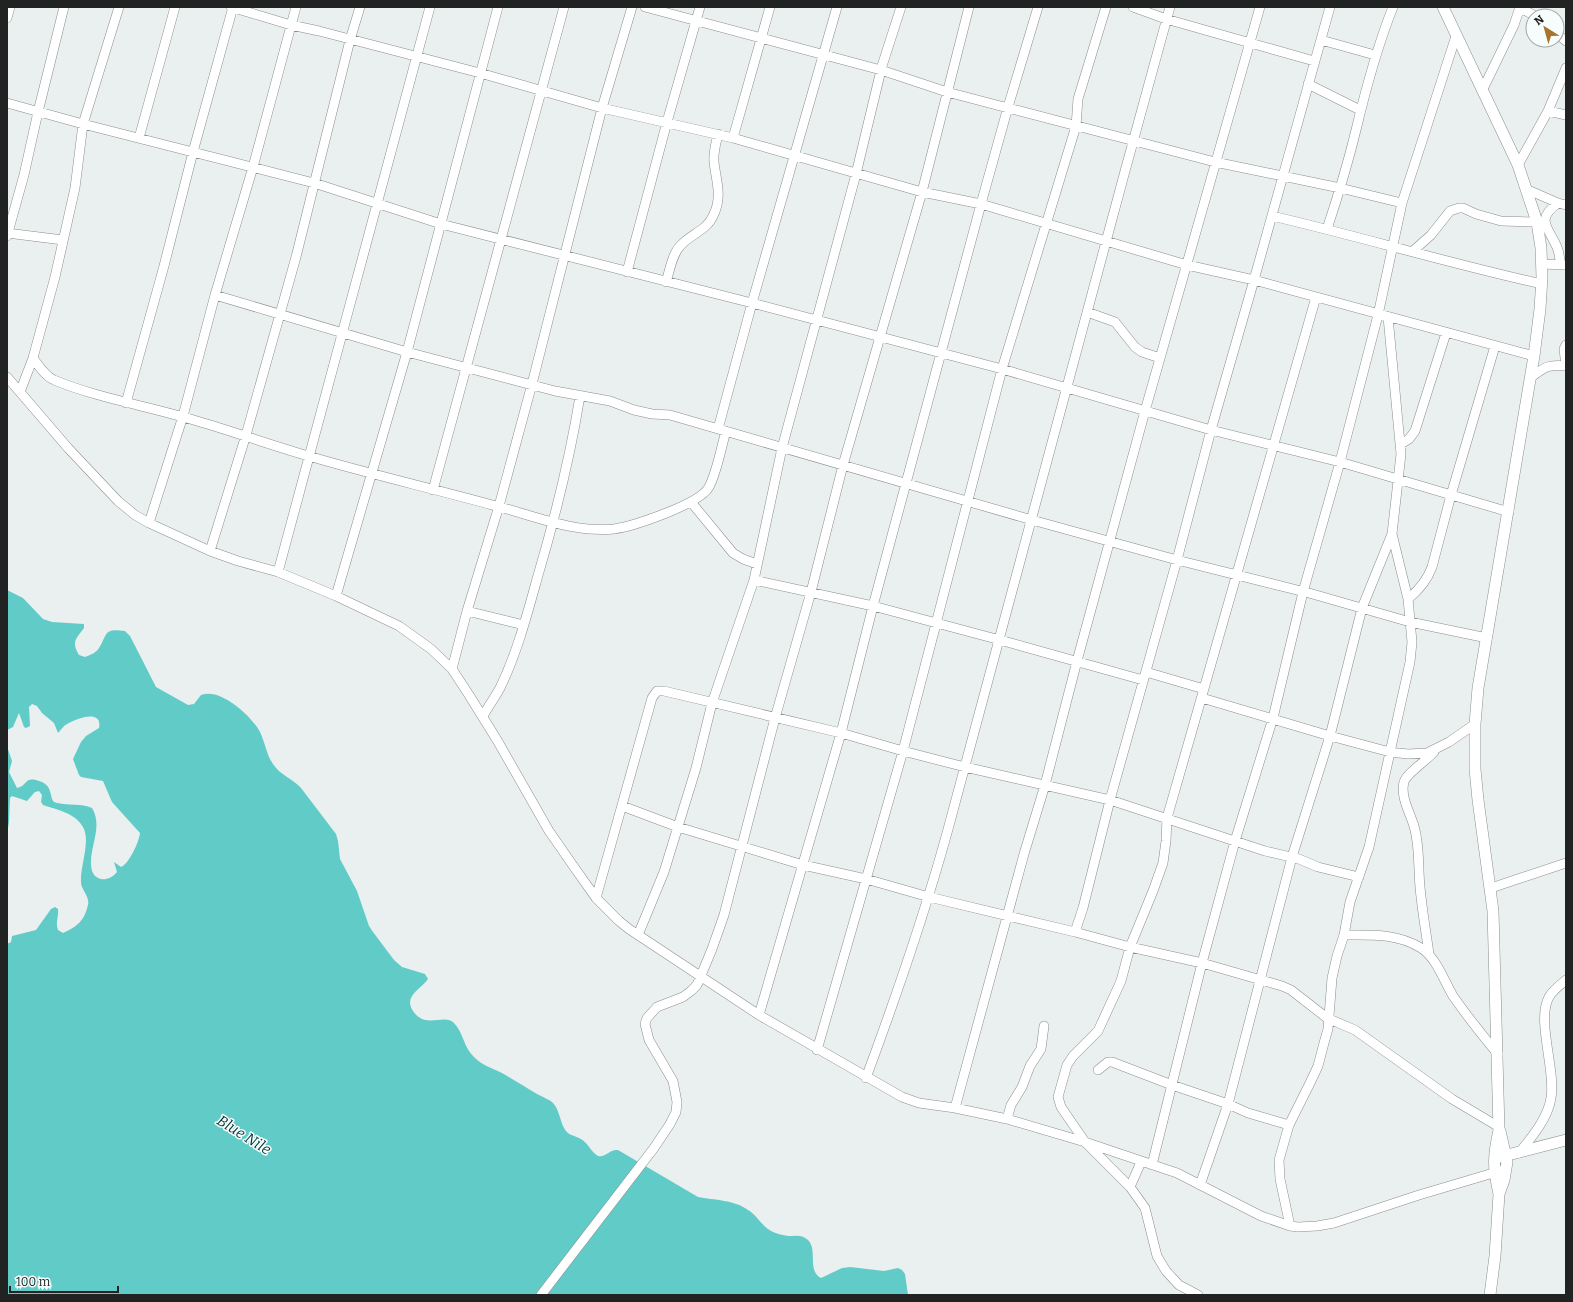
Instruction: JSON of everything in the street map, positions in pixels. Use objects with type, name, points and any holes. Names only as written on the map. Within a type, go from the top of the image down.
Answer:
[{"type":"main road","points":[[1443,7],[1518,165],[1537,222],[1542,264],[1540,309],[1534,356],[1509,512],[1478,688],[1475,724],[1474,746],[1478,800],[1491,888],[1496,954],[1499,1129],[1494,1158],[1494,1172],[1499,1194]]},
{"type":"main road","points":[[1490,1295],[1495,1256],[1499,1194],[1506,1170],[1506,1156],[1499,1129]]},
{"type":"main road","points":[[1494,1158],[1519,1153],[1566,1140]]},
{"type":"street","points":[[7,18],[10,7]]},
{"type":"street","points":[[63,240],[7,234],[24,175],[64,7]]},
{"type":"street","points":[[20,392],[33,358],[55,277],[75,188],[84,124],[119,7]]},
{"type":"street","points":[[139,138],[175,7]]},
{"type":"street","points":[[126,403],[233,7],[291,25],[416,58],[480,73],[602,108],[718,134],[922,192],[981,204],[1188,265],[1254,280],[1534,356]]},
{"type":"street","points":[[149,523],[183,416],[215,295],[253,167],[296,7]]},
{"type":"street","points":[[210,551],[246,436],[280,314],[350,40],[360,7]]},
{"type":"street","points":[[278,572],[343,333],[358,270],[430,7]]},
{"type":"street","points":[[336,596],[406,352],[498,7]]},
{"type":"street","points":[[434,490],[564,7]]},
{"type":"street","points":[[452,669],[467,611],[532,384],[602,108],[632,7]]},
{"type":"street","points":[[644,7],[881,70],[947,92],[1215,162],[1340,188],[1402,203]]},
{"type":"street","points":[[627,272],[667,122],[700,7]]},
{"type":"street","points":[[733,138],[770,7]]},
{"type":"street","points":[[33,358],[42,371],[52,379],[126,403],[183,416],[309,456],[371,474],[498,506],[554,524],[595,530],[616,528],[645,521],[691,502],[709,488],[752,304],[837,7]]},
{"type":"street","points":[[638,935],[664,872],[696,768],[712,703],[754,580],[782,448],[856,174],[881,70],[901,7]]},
{"type":"street","points":[[541,1295],[654,1148],[676,1112],[677,1102],[673,1081],[649,1040],[645,1024],[647,1018],[658,1007],[683,997],[697,985],[701,978],[724,915],[775,718],[811,592],[843,465],[922,192],[970,7]]},
{"type":"street","points":[[759,1015],[841,733],[873,606],[942,354],[981,204],[1038,7]]},
{"type":"street","points":[[817,1050],[903,751],[935,623],[1002,370],[1076,126],[1078,100],[1106,7]]},
{"type":"street","points":[[1133,7],[1166,19],[1314,61]]},
{"type":"street","points":[[866,1078],[899,989],[929,897],[1000,640],[1066,389],[1107,241],[1132,140],[1170,7]]},
{"type":"street","points":[[955,1108],[1024,854],[1046,785],[1077,661],[1145,411],[1188,265],[1215,162],[1260,7]]},
{"type":"street","points":[[1075,932],[1211,430],[1330,7]]},
{"type":"street","points":[[1328,229],[1375,55],[1393,7]]},
{"type":"street","points":[[1482,91],[1520,7]]},
{"type":"street","points":[[1152,1165],[1234,841],[1274,718],[1303,592],[1383,316],[1392,246],[1402,203],[1456,36]]},
{"type":"street","points":[[1321,40],[1375,55]]},
{"type":"street","points":[[1518,165],[1548,111],[1566,68]]},
{"type":"street","points":[[1308,84],[1360,110]]},
{"type":"street","points":[[7,103],[314,183],[441,224],[942,354],[1211,430],[1340,462],[1509,512]]},
{"type":"street","points":[[1548,111],[1566,115]]},
{"type":"street","points":[[666,282],[674,258],[681,245],[704,228],[713,218],[719,189],[714,160],[718,134]]},
{"type":"street","points":[[1526,189],[1562,204]]},
{"type":"street","points":[[1542,264],[1563,265],[1556,246],[1544,222],[1546,214],[1562,204]]},
{"type":"street","points":[[1413,251],[1431,235],[1450,211],[1459,208],[1501,221],[1537,222]]},
{"type":"street","points":[[1272,216],[1413,251],[1478,270],[1542,284]]},
{"type":"street","points":[[215,295],[406,352],[580,396],[610,401],[634,410],[652,414],[670,415],[782,448],[907,482],[1032,520],[1177,560],[1303,592],[1410,622],[1487,638]]},
{"type":"street","points":[[1198,1295],[1179,1285],[1166,1271],[1158,1256],[1145,1208],[1130,1187],[1085,1142],[1061,1107],[1058,1097],[1067,1065],[1098,1031],[1121,981],[1130,947],[1163,863],[1167,818],[1316,297]]},
{"type":"street","points":[[1087,312],[1115,322],[1135,347],[1142,352],[1160,358]]},
{"type":"street","points":[[1200,1185],[1228,1104],[1292,857],[1330,736],[1362,608],[1392,534],[1399,479],[1401,444],[1383,316]]},
{"type":"street","points":[[1401,444],[1409,439],[1415,431],[1446,333]]},
{"type":"street","points":[[1530,378],[1546,367],[1553,365],[1566,366],[1564,349],[1566,345]]},
{"type":"street","points":[[1408,599],[1421,587],[1429,576],[1495,346]]},
{"type":"street","points":[[7,377],[68,448],[118,501],[135,515],[210,551],[278,572],[336,596],[398,626],[431,649],[452,669],[483,716],[549,832],[596,898],[618,921],[701,978],[759,1015],[866,1078],[902,1097],[919,1103],[955,1108],[1007,1119],[1085,1142],[1177,1173],[1261,1216],[1290,1226],[1317,1226],[1334,1223],[1494,1172],[1506,1170]]},
{"type":"street","points":[[483,716],[500,688],[511,663],[524,625],[554,524],[574,437],[580,396]]},
{"type":"street","points":[[691,502],[733,553],[743,559],[757,564]]},
{"type":"street","points":[[1290,1226],[1279,1170],[1279,1160],[1289,1125],[1318,1066],[1328,1029],[1327,1018],[1332,978],[1344,935],[1350,902],[1369,847],[1410,662],[1412,642],[1408,599],[1392,534]]},
{"type":"street","points":[[754,580],[873,606],[1077,661],[1144,676],[1203,693],[1330,736],[1390,752],[1417,755],[1427,754],[1475,724]]},
{"type":"street","points":[[467,611],[524,625]]},
{"type":"street","points":[[596,898],[652,698],[657,691],[664,690],[712,703],[841,733],[965,767],[1110,800],[1265,851],[1292,857],[1318,867],[1358,877]]},
{"type":"street","points":[[1438,748],[1424,762],[1408,774],[1404,781],[1403,788],[1406,804],[1418,838],[1420,888],[1429,954],[1460,1006],[1498,1054]]},
{"type":"street","points":[[622,806],[678,827],[803,865],[866,879],[929,897],[1075,932],[1130,947],[1202,963],[1261,979],[1291,990],[1327,1018],[1355,1030],[1452,1099],[1499,1129]]},
{"type":"street","points":[[1491,888],[1566,863]]},
{"type":"street","points":[[1344,935],[1372,934],[1389,936],[1416,945],[1429,954]]},
{"type":"street","points":[[1519,1153],[1541,1122],[1550,1106],[1552,1080],[1546,1033],[1546,1008],[1548,998],[1566,980]]},
{"type":"street","points":[[1007,1119],[1011,1105],[1022,1087],[1030,1066],[1041,1050],[1044,1026]]},
{"type":"street","points":[[1098,1070],[1108,1062],[1112,1062],[1228,1104],[1248,1113],[1289,1125]]},
{"type":"street","points":[[1130,1187],[1141,1162]]},
{"type":"water","name":"Blue Nile","points":[[7,590],[23,598],[43,619],[52,622],[84,624],[84,628],[75,644],[79,655],[85,657],[93,654],[99,648],[109,631],[125,631],[130,636],[156,687],[188,705],[194,704],[201,695],[216,695],[232,703],[253,721],[260,731],[270,760],[279,771],[301,788],[336,834],[340,859],[357,891],[369,926],[373,932],[394,960],[402,967],[425,974],[428,979],[414,993],[410,1001],[410,1006],[418,1017],[429,1021],[450,1020],[454,1023],[460,1031],[468,1049],[477,1060],[551,1102],[557,1108],[566,1131],[583,1141],[598,1156],[603,1156],[612,1151],[618,1150],[698,1197],[737,1204],[751,1212],[769,1230],[773,1232],[788,1236],[806,1238],[811,1244],[814,1271],[821,1278],[842,1268],[850,1267],[884,1271],[898,1268],[905,1274],[908,1295],[7,1295],[7,944],[11,942],[12,936],[36,930],[51,909],[55,907],[58,909],[58,930],[63,933],[80,922],[85,915],[88,902],[87,896],[81,885],[86,839],[80,822],[71,815],[43,805],[41,802],[42,795],[39,791],[35,792],[27,801],[12,796],[10,798],[7,834],[7,746],[12,761],[9,772],[17,788],[28,780],[39,781],[48,786],[54,802],[92,808],[95,815],[96,829],[91,864],[94,874],[100,879],[109,878],[117,872],[114,862],[121,867],[127,862],[138,842],[140,833],[112,802],[103,781],[81,777],[73,759],[81,742],[86,736],[99,728],[97,718],[88,717],[76,720],[63,727],[58,733],[54,723],[42,713],[37,706],[32,704],[29,707],[30,726],[26,728],[24,727],[19,713],[13,727],[7,730]]}]
